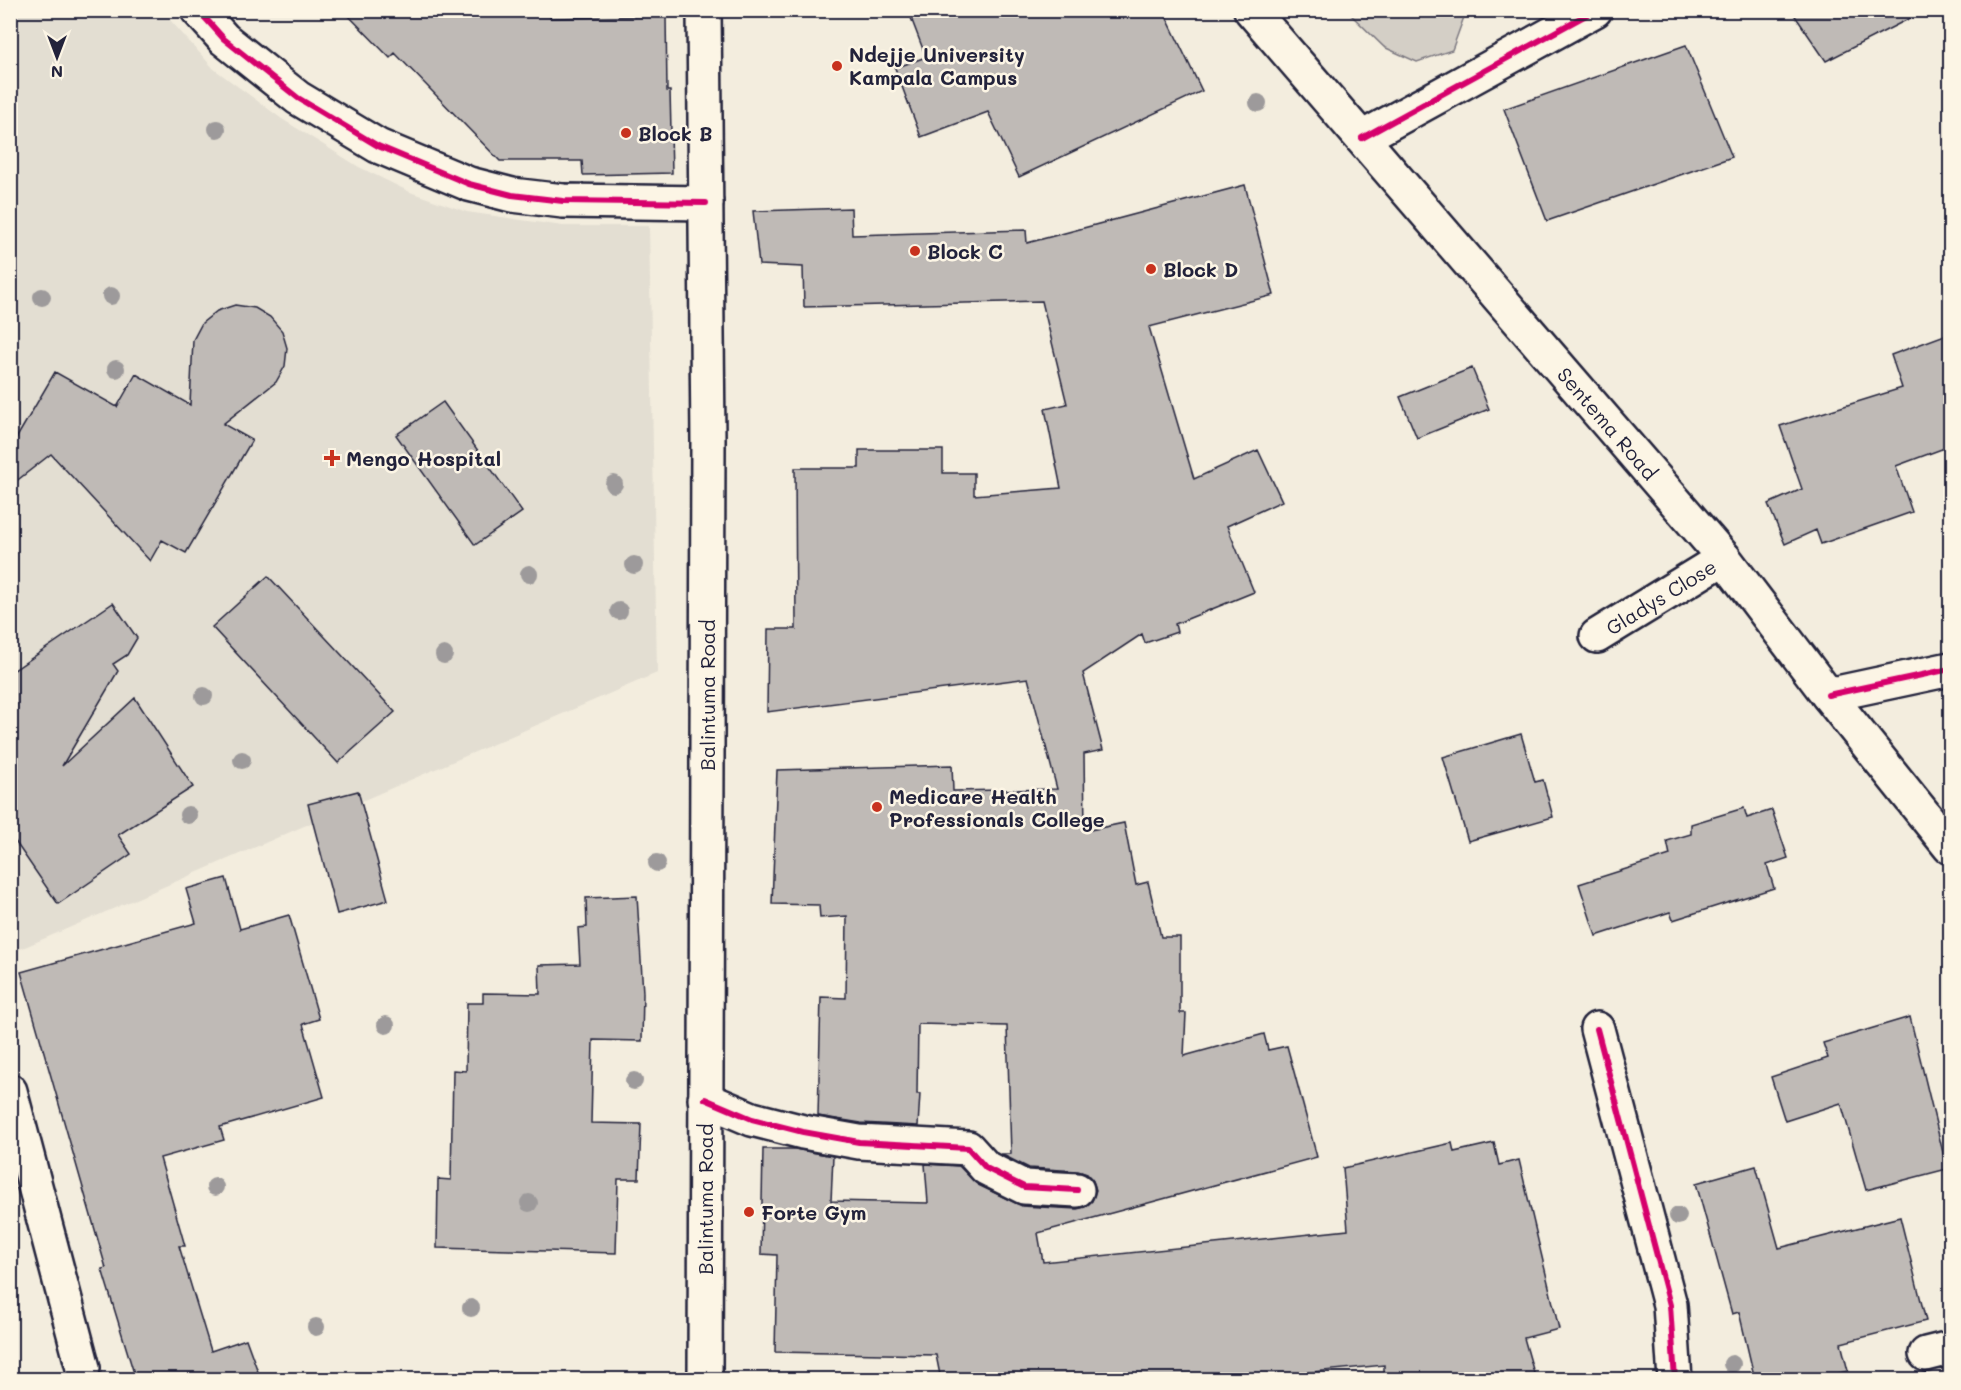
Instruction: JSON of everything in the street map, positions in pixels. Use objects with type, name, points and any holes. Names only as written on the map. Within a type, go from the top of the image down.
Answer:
[{"type":"main road","points":[[198,10],[224,39],[298,98],[378,146],[469,184],[512,195],[563,201],[706,203]]},
{"type":"main road","name":"Balintuma Road","points":[[704,10],[708,441],[705,1380]]},
{"type":"main road","name":"Sentema Road","points":[[1251,10],[1724,558],[1828,695],[1950,847]]},
{"type":"main road","points":[[1362,138],[1595,10]]},
{"type":"main road","name":"Gladys Close","points":[[1597,636],[1724,558]]},
{"type":"main road","points":[[1828,695],[1950,669]]},
{"type":"main road","points":[[1597,1029],[1670,1305],[1675,1380]]},
{"type":"main road","points":[[10,1091],[83,1368]]},
{"type":"main road","points":[[705,1099],[752,1119],[814,1134],[859,1142],[968,1148],[986,1168],[1024,1187],[1077,1190]]},
{"type":"shaded area","name":"Mengo Hospital","points":[[11,11],[162,11],[214,69],[282,119],[359,167],[410,192],[467,212],[563,226],[649,226],[657,673],[11,953]]},
{"type":"shaded area","points":[[1347,11],[1462,11],[1464,17],[1452,50],[1417,62],[1384,47]]},
{"type":"building","points":[[343,10],[550,10],[550,18],[666,16],[667,91],[670,91],[672,173],[583,175],[582,161],[500,161],[395,53],[390,58]]},
{"type":"building","points":[[908,10],[1163,10],[1202,91],[1019,177],[988,112],[921,137],[895,68],[926,57]]},
{"type":"building","points":[[1791,10],[1926,10],[1826,61]]},
{"type":"building","points":[[1686,45],[1732,157],[1547,221],[1504,109]]},
{"type":"building","points":[[1245,185],[1274,295],[1149,327],[1194,479],[1258,450],[1282,501],[1227,526],[1254,592],[1175,624],[1177,632],[1145,643],[1142,634],[1083,673],[1103,750],[1084,754],[1085,831],[1124,823],[1136,885],[1148,882],[1161,937],[1180,937],[1180,1013],[1186,1013],[1184,1056],[1264,1034],[1268,1050],[1287,1046],[1317,1157],[1038,1233],[1043,1262],[1348,1230],[1343,1168],[1452,1143],[1454,1152],[1494,1143],[1499,1165],[1519,1160],[1559,1329],[1524,1338],[1536,1380],[1384,1380],[1384,1365],[1233,1380],[941,1380],[936,1355],[775,1352],[777,1255],[761,1254],[763,1149],[795,1149],[833,1156],[831,1201],[928,1203],[925,1164],[959,1166],[978,1185],[1022,1206],[1077,1209],[1085,1207],[1092,1201],[1096,1190],[1087,1174],[1078,1171],[1029,1168],[1001,1154],[1011,1154],[1007,1026],[918,1024],[917,1094],[920,1094],[918,1126],[861,1123],[818,1116],[821,997],[846,998],[847,916],[820,918],[819,905],[772,904],[777,770],[952,765],[953,791],[1057,789],[1028,678],[767,712],[768,629],[796,629],[795,468],[859,468],[859,450],[943,450],[943,473],[974,473],[974,495],[1061,488],[1045,409],[1067,404],[1042,301],[804,307],[803,267],[759,265],[753,211],[851,208],[852,235],[1026,230],[1027,243]]},
{"type":"building","points":[[235,305],[255,308],[270,317],[282,331],[287,348],[285,366],[276,382],[223,424],[252,440],[186,553],[162,540],[150,561],[51,454],[10,486],[10,449],[55,372],[117,407],[136,374],[190,405],[193,340],[202,323],[217,311]]},
{"type":"building","points":[[1950,333],[1950,446],[1896,466],[1912,512],[1821,544],[1816,530],[1785,544],[1768,504],[1802,489],[1780,426],[1902,388],[1891,355]]},
{"type":"building","points":[[1472,368],[1489,409],[1417,438],[1400,397]]},
{"type":"building","points":[[443,402],[522,512],[475,545],[396,435]]},
{"type":"building","points":[[268,576],[395,712],[338,763],[212,627]]},
{"type":"building","points":[[113,603],[137,638],[127,655],[113,664],[118,671],[62,766],[135,698],[193,787],[118,835],[131,854],[58,904],[10,834],[10,673]]},
{"type":"building","points":[[1521,734],[1535,782],[1543,780],[1553,817],[1468,841],[1443,757]]},
{"type":"building","points":[[358,791],[388,900],[337,914],[308,804]]},
{"type":"building","points":[[1744,808],[1747,818],[1772,810],[1788,858],[1767,865],[1774,888],[1673,920],[1670,912],[1596,936],[1579,884],[1670,855],[1667,841],[1691,834],[1691,824]]},
{"type":"building","points":[[226,878],[240,929],[289,915],[319,1019],[303,1024],[324,1097],[220,1127],[224,1140],[160,1158],[185,1246],[179,1246],[211,1351],[246,1339],[261,1380],[136,1380],[102,1269],[106,1268],[21,972],[196,923],[186,889]]},
{"type":"building","points":[[637,896],[643,993],[642,1041],[593,1040],[591,1123],[641,1124],[639,1179],[618,1179],[616,1253],[437,1248],[438,1179],[451,1180],[453,1070],[466,1071],[467,1003],[483,1003],[483,993],[540,994],[539,965],[580,964],[578,928],[587,927],[586,898]]},
{"type":"building","points":[[1910,1017],[1947,1169],[1866,1190],[1841,1103],[1785,1121],[1771,1077],[1828,1058],[1823,1043]]},
{"type":"building","points":[[1756,1166],[1779,1248],[1900,1217],[1926,1321],[1841,1343],[1848,1371],[1810,1380],[1755,1380],[1739,1312],[1732,1314],[1696,1183]]},
{"type":"cycle path","points":[[198,10],[224,39],[298,98],[378,146],[469,184],[512,195],[563,201],[706,203]]},
{"type":"cycle path","points":[[1362,138],[1595,10]]},
{"type":"cycle path","points":[[1828,695],[1950,669]]},
{"type":"cycle path","points":[[1597,1029],[1670,1305],[1675,1380]]},
{"type":"cycle path","points":[[705,1099],[752,1119],[803,1132],[859,1142],[968,1148],[986,1168],[1024,1187],[1077,1190]]},
{"type":"place","name":"Ndejje University Kampala Campus","points":[[837,66]]},
{"type":"place","name":"Block B","points":[[626,133]]},
{"type":"place","name":"Block C","points":[[915,251]]},
{"type":"place","name":"Block D","points":[[1151,269]]},
{"type":"place","name":"Mengo Hospital","points":[[332,458]]},
{"type":"place","name":"Medicare Health Professionals College","points":[[877,807]]},
{"type":"place","name":"Forte Gym","points":[[749,1212]]}]
